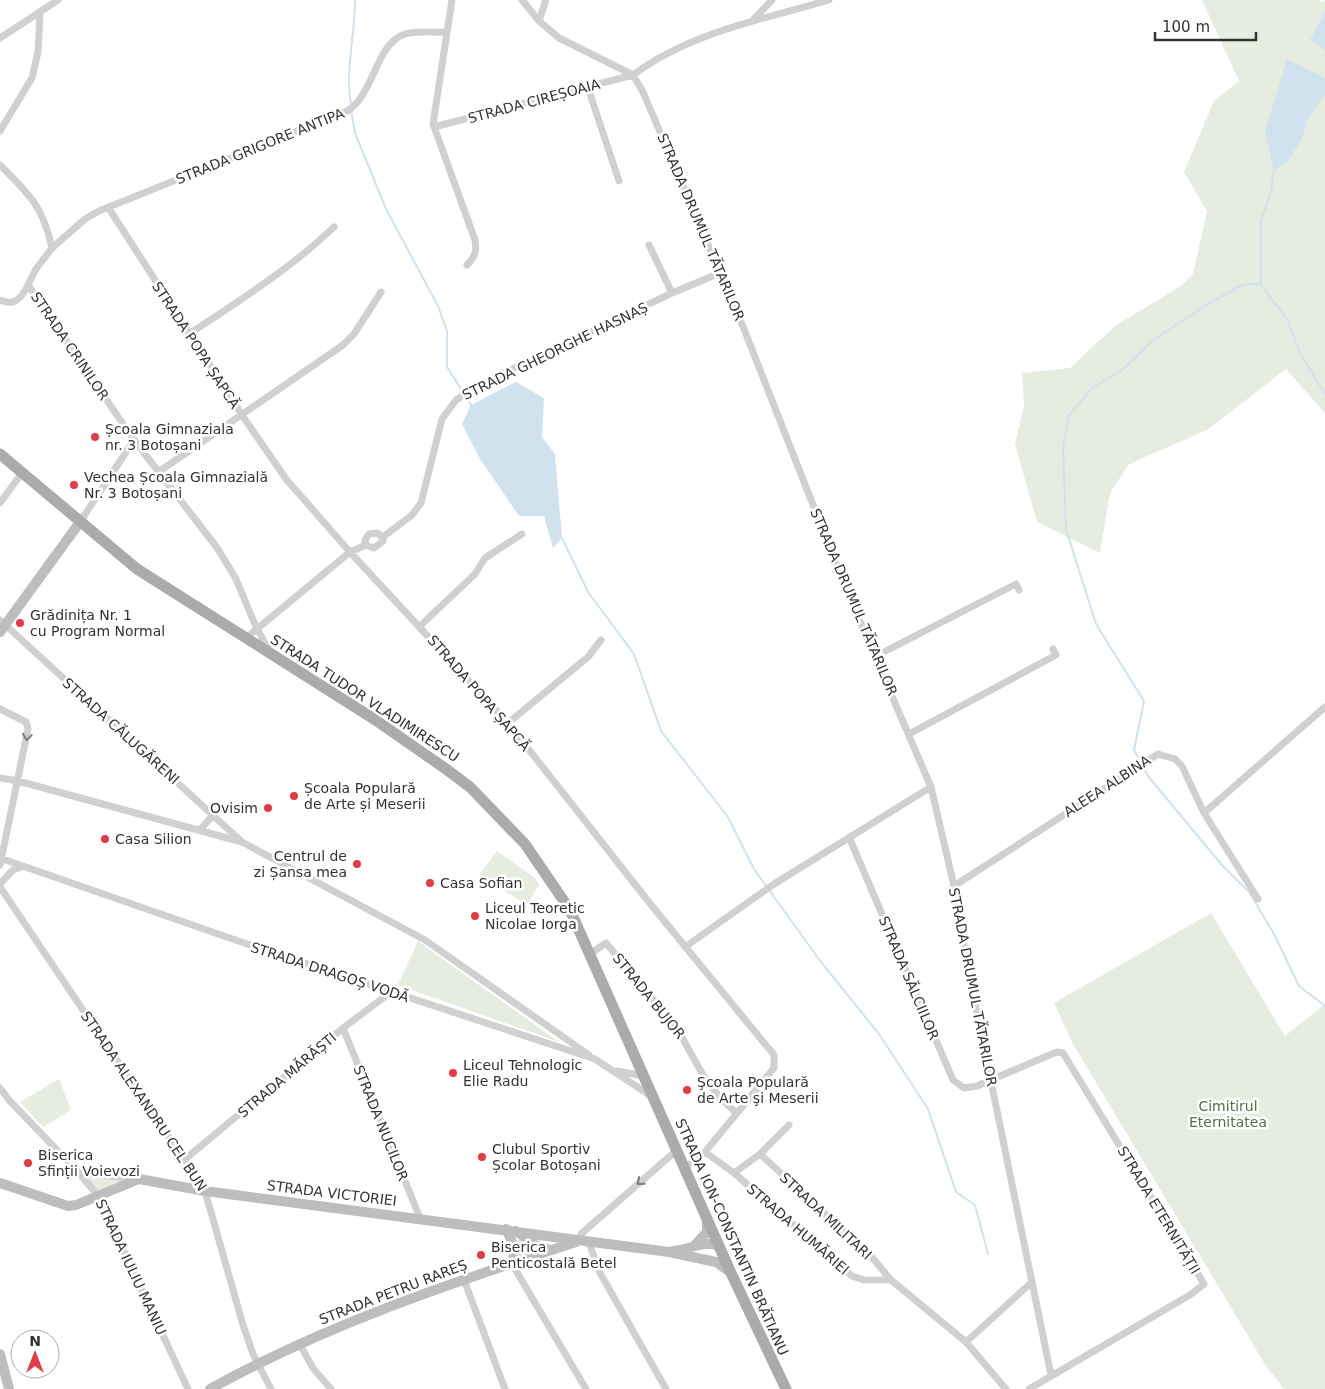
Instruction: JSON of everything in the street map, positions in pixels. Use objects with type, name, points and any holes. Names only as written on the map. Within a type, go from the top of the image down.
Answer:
[{"type":"main road","name":"STRADA TUDOR VLADIMIRESCU","points":[[0,454],[137,569],[397,734],[470,787],[525,844],[548,875],[570,910],[653,1098]]},
{"type":"main road","points":[[2,626],[80,522]]},
{"type":"main road","name":"STRADA ION-CONSTANTIN BRĂTIANU","points":[[653,1098],[708,1217],[718,1245],[786,1389]]},
{"type":"main road","points":[[0,1183],[30,1195],[68,1206],[76,1205],[139,1179]]},
{"type":"main road","name":"STRADA VICTORIEI","points":[[139,1179],[206,1191],[669,1252],[722,1264],[731,1273]]},
{"type":"main road","points":[[696,1244],[707,1232],[708,1217]]},
{"type":"main road","points":[[511,1230],[535,1245],[550,1250]]},
{"type":"main road","points":[[511,1230],[515,1248],[512,1264]]},
{"type":"main road","name":"STRADA PETRU RAREȘ","points":[[210,1389],[257,1363],[358,1318],[550,1250],[584,1240]]},
{"type":"main road","name":"STRADA VICTORIEI","points":[[669,1252],[682,1250],[696,1244],[718,1245]]},
{"type":"main road","points":[[696,1258],[718,1245]]},
{"type":"main road","points":[[0,1354],[9,1389]]},
{"type":"street","points":[[452,0],[434,110],[434,127],[475,240],[477,250],[474,258],[467,265]]},
{"type":"street","points":[[522,0],[539,20],[559,38],[633,75],[670,52],[725,28],[829,0]]},
{"type":"street","points":[[539,20],[546,0]]},
{"type":"street","points":[[754,20],[772,0]]},
{"type":"street","points":[[0,38],[40,13],[55,1]]},
{"type":"street","points":[[0,132],[32,78],[38,52],[40,13]]},
{"type":"street","name":"STRADA GRIGORE ANTIPA","points":[[52,248],[85,219],[108,207],[347,111],[354,106],[388,48],[396,38],[406,34],[446,32]]},
{"type":"street","name":"STRADA CIREȘOAIA","points":[[434,127],[633,75]]},
{"type":"street","name":"STRADA DRUMUL TĂTARILOR","points":[[633,75],[646,100],[744,329],[846,589],[931,787],[954,886],[968,969],[1051,1375]]},
{"type":"street","points":[[588,88],[619,181]]},
{"type":"street","points":[[0,165],[40,209],[48,228],[52,248]]},
{"type":"street","name":"STRADA POPA ȘAPCĂ","points":[[108,207],[242,415],[286,478],[350,552],[508,723],[774,1055],[774,1068],[705,1152],[686,1168]]},
{"type":"street","points":[[189,334],[296,261],[334,227]]},
{"type":"street","points":[[648,245],[672,293]]},
{"type":"street","name":"STRADA CRINILOR","points":[[52,248],[36,269],[28,285],[157,473],[218,549],[245,597],[256,627],[270,653]]},
{"type":"street","name":"STRADA GHEORGHE HASNAȘ","points":[[246,638],[256,627],[350,552],[366,545],[365,540],[369,534],[377,533],[383,537],[412,515],[421,503],[442,420],[456,400],[471,390],[672,293],[720,273]]},
{"type":"street","points":[[0,300],[11,303],[16,301],[21,298],[28,285]]},
{"type":"street","points":[[157,473],[343,345],[354,334],[381,292]]},
{"type":"street","points":[[80,522],[134,440]]},
{"type":"street","points":[[0,503],[22,473]]},
{"type":"street","points":[[420,626],[475,574],[485,558],[522,534]]},
{"type":"street","points":[[366,545],[374,548],[383,541],[383,537]]},
{"type":"street","points":[[876,656],[1016,584],[1019,590]]},
{"type":"street","name":"STRADA CĂLUGĂRENI","points":[[2,626],[214,814],[242,842]]},
{"type":"street","points":[[508,723],[588,658],[601,640]]},
{"type":"street","points":[[909,734],[1056,655],[1053,649]]},
{"type":"street","points":[[1204,813],[1325,707]]},
{"type":"street","points":[[0,709],[26,722],[28,729],[0,860]]},
{"type":"street","name":"ALEEA ALBINA","points":[[954,886],[1158,754],[1175,759],[1182,766],[1204,813],[1258,899]]},
{"type":"street","points":[[0,778],[18,781],[242,842],[425,940],[595,1060]]},
{"type":"street","points":[[686,946],[774,884],[931,787]]},
{"type":"street","points":[[200,830],[214,814]]},
{"type":"street","name":"STRADA SĂLCIILOR","points":[[849,837],[949,1074],[958,1086],[964,1088],[992,1080]]},
{"type":"street","name":"STRADA DRAGOȘ VODĂ","points":[[0,860],[595,1060],[653,1098]]},
{"type":"street","name":"STRADA ALEXANDRU CEL BUN","points":[[21,867],[6,876],[0,885],[206,1191],[244,1325],[257,1363],[271,1389]]},
{"type":"street","name":"STRADA BUJOR","points":[[590,954],[606,943],[675,1025],[703,1075],[717,1094],[736,1113]]},
{"type":"street","name":"STRADA MĂRĂȘTI","points":[[184,1160],[343,1028],[391,992]]},
{"type":"street","name":"STRADA NUCILOR","points":[[343,1028],[420,1218]]},
{"type":"street","name":"STRADA ETERNITĂȚII","points":[[992,1080],[1046,1056],[1057,1052],[1063,1053],[1204,1284],[1190,1295],[1029,1389]]},
{"type":"street","points":[[613,1070],[644,1076]]},
{"type":"street","name":"STRADA IULIU MANIU","points":[[0,1088],[98,1196],[188,1389]]},
{"type":"street","points":[[0,1099],[9,1100]]},
{"type":"street","points":[[734,1173],[760,1154],[790,1125]]},
{"type":"street","name":"STRADA PETRU RAREȘ","points":[[584,1240],[582,1233],[677,1150]]},
{"type":"street","name":"STRADA HUMĂRIEI","points":[[705,1152],[734,1173],[852,1276],[864,1280],[891,1280]]},
{"type":"street","name":"STRADA MILITARI","points":[[760,1154],[872,1256],[891,1280]]},
{"type":"street","points":[[79,1173],[139,1179]]},
{"type":"street","points":[[584,1240],[600,1273],[666,1389]]},
{"type":"street","points":[[512,1264],[586,1389]]},
{"type":"street","points":[[464,1280],[505,1389]]},
{"type":"street","points":[[891,1280],[966,1342],[1006,1389]]},
{"type":"street","points":[[966,1342],[1032,1282]]},
{"type":"street","points":[[299,1343],[313,1368],[331,1389]]},
{"type":"green space","points":[[1202,0],[1317,0],[1323,2],[1325,0],[1325,413],[1286,369],[1207,430],[1129,464],[1110,493],[1100,553],[1037,522],[1015,444],[1024,406],[1022,373],[1070,368],[1115,326],[1181,286],[1193,274],[1207,211],[1184,172],[1214,101],[1239,81]]},
{"type":"green space","points":[[497,851],[535,878],[539,885],[527,905],[479,875]]},
{"type":"green space","name":"Cimitirul Eternitatea","points":[[1211,913],[1285,1036],[1325,1004],[1325,1389],[1284,1389],[1266,1366],[1073,1044],[1054,1003]]},
{"type":"green space","points":[[418,941],[430,950],[559,1042],[398,985]]},
{"type":"green space","points":[[59,1079],[71,1110],[43,1127],[20,1102]]},
{"type":"green space","points":[[87,1178],[121,1181],[98,1191]]},
{"type":"green space","points":[[518,1240],[538,1249],[519,1257],[517,1256]]},
{"type":"water","points":[[1325,11],[1325,50],[1310,40]]},
{"type":"water","points":[[1287,59],[1325,78],[1325,95],[1308,119],[1302,139],[1287,162],[1274,171],[1265,132]]},
{"type":"water","points":[[516,382],[544,398],[542,437],[555,454],[562,538],[553,548],[544,516],[519,516],[480,459],[462,424],[471,405]]},
{"type":"waterway","points":[[351,106],[349,80],[355,0]]},
{"type":"waterway","points":[[351,110],[355,133],[386,209],[438,306],[447,331],[447,367],[463,392]]},
{"type":"waterway","points":[[1274,169],[1271,192],[1261,221],[1261,284],[1244,284],[1206,305],[1153,340],[1121,371],[1092,388],[1069,415],[1063,448],[1066,529],[1096,624],[1144,701],[1134,750],[1148,776],[1221,864],[1249,892],[1274,934],[1299,986],[1325,1006]]},
{"type":"waterway","points":[[1261,285],[1287,319],[1300,353],[1325,394]]},
{"type":"waterway","points":[[466,396],[471,405]]},
{"type":"waterway","points":[[562,538],[588,592],[634,654],[661,731],[728,817],[754,869],[766,886]]},
{"type":"waterway","points":[[769,890],[821,962],[879,1034],[928,1109],[956,1192],[975,1205],[988,1254]]},
{"type":"place","name":"Școala Gimnaziala nr. 3 Botoșani","points":[[95,437]]},
{"type":"place","name":"Vechea Școala Gimnazială Nr. 3 Botoșani","points":[[74,485]]},
{"type":"place","name":"Grădinița Nr. 1 cu Program Normal","points":[[20,623]]},
{"type":"place","name":"Școala Populară de Arte și Meserii","points":[[294,796]]},
{"type":"place","name":"Ovisim","points":[[268,808]]},
{"type":"place","name":"Casa Silion","points":[[105,839]]},
{"type":"place","name":"Centrul de zi Șansa mea","points":[[357,864]]},
{"type":"place","name":"Casa Sofian","points":[[430,883]]},
{"type":"place","name":"Liceul Teoretic Nicolae Iorga","points":[[475,916]]},
{"type":"place","name":"Liceul Tehnologic Elie Radu","points":[[453,1073]]},
{"type":"place","name":"Şcoala Populară de Arte şi Meserii","points":[[687,1090]]},
{"type":"place","name":"Clubul Sportiv Școlar Botoșani","points":[[482,1157]]},
{"type":"place","name":"Biserica Sfinții Voievozi","points":[[28,1163]]},
{"type":"place","name":"Biserica Penticostală Betel","points":[[481,1255]]}]
